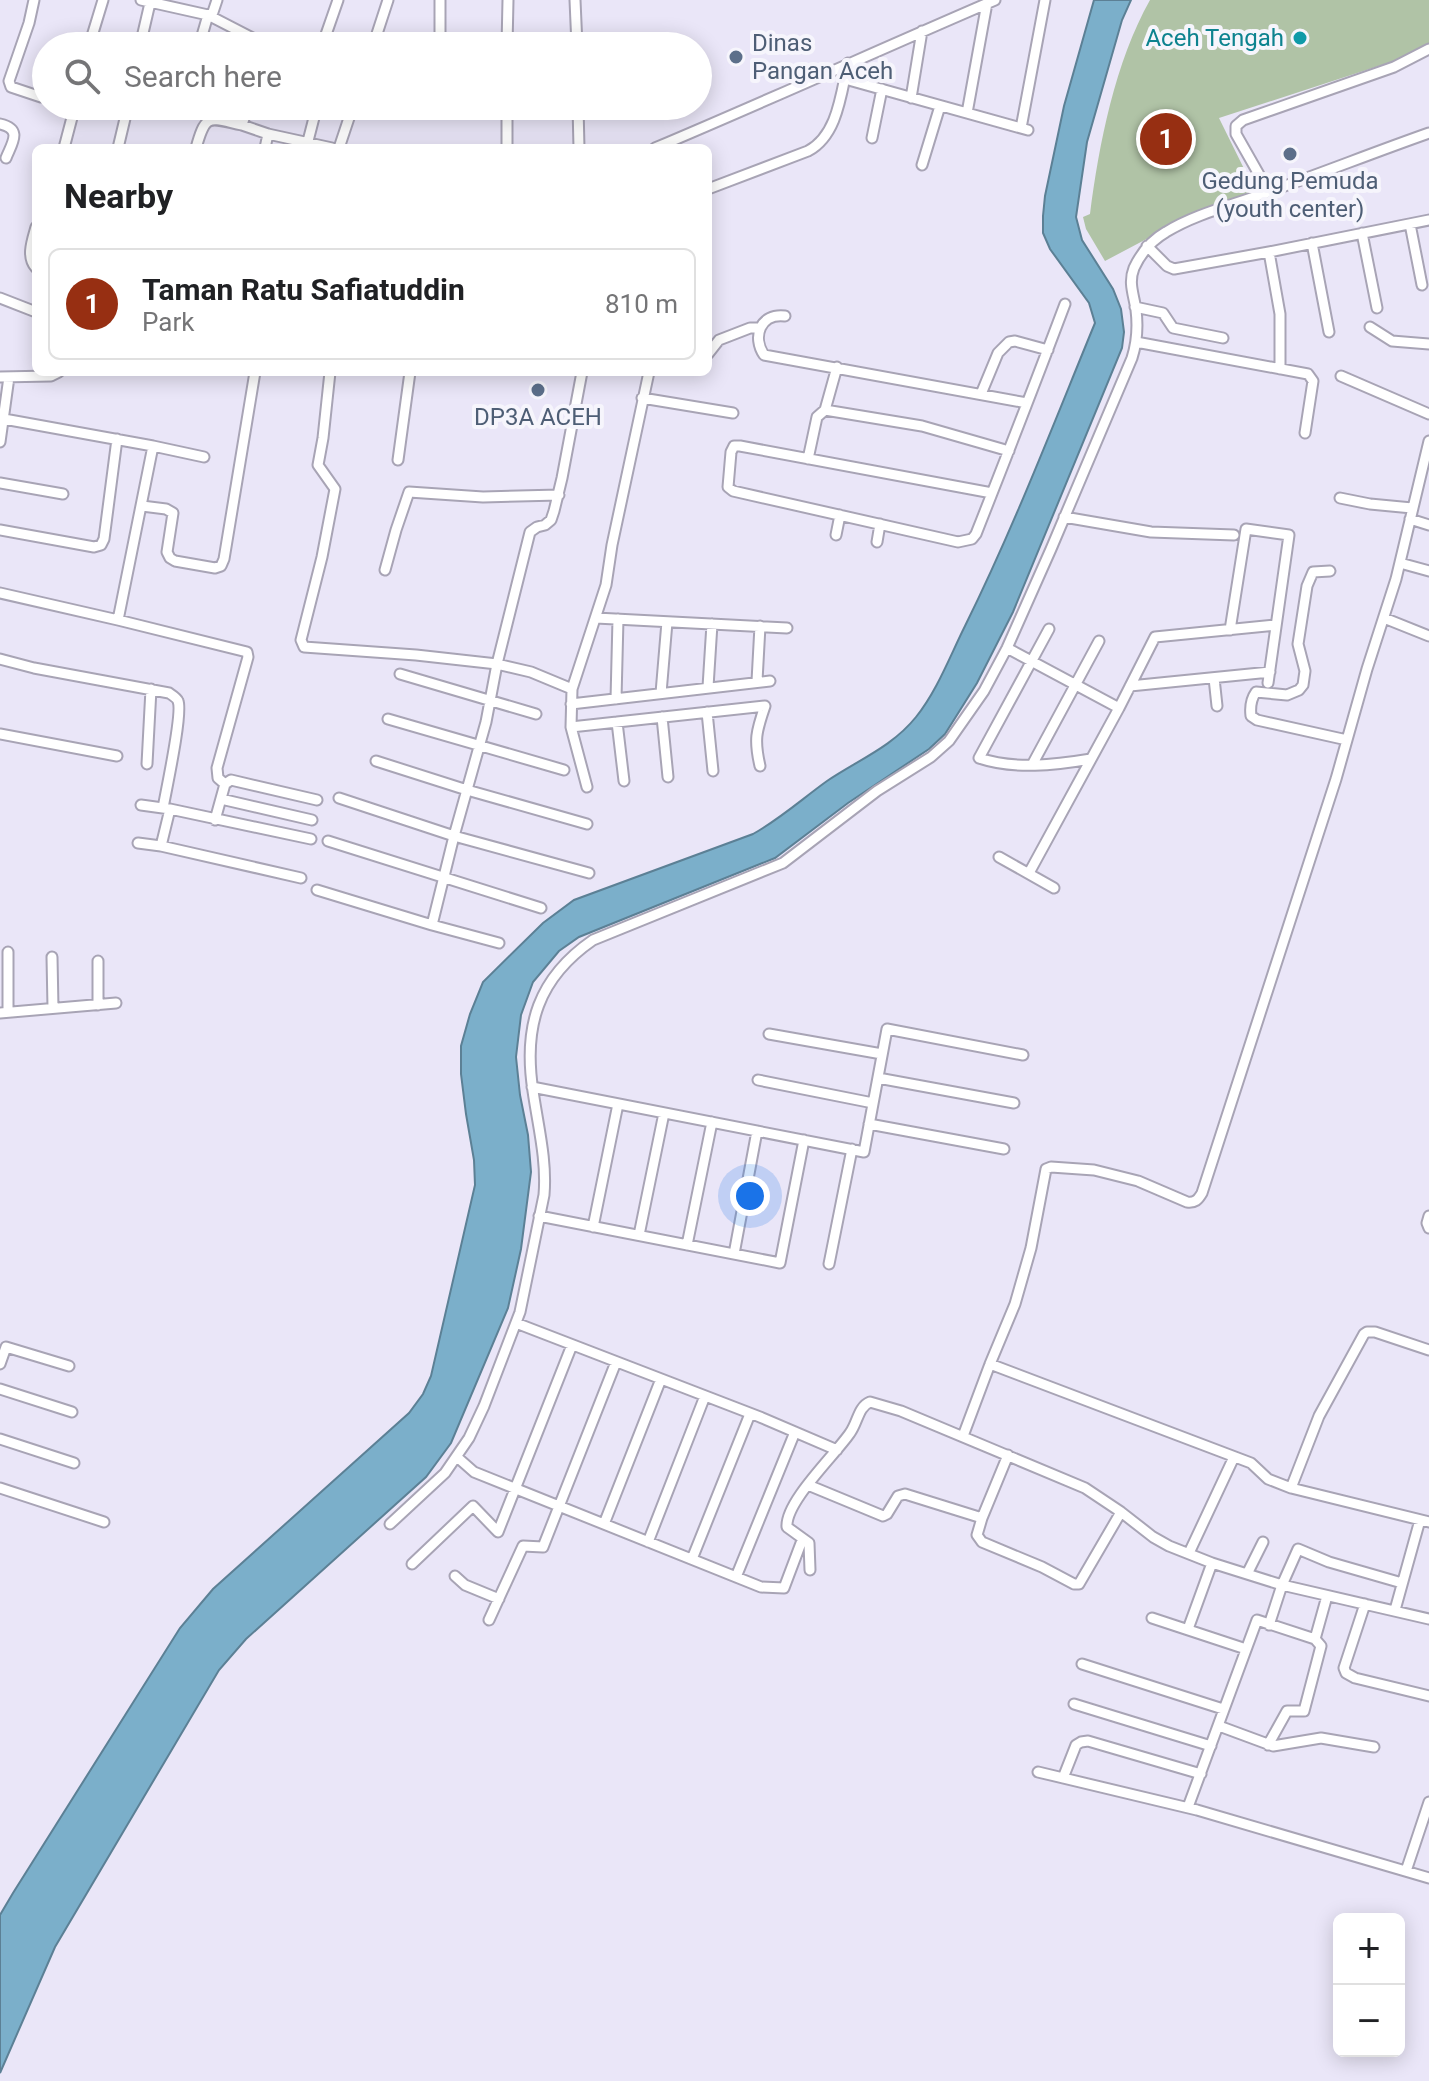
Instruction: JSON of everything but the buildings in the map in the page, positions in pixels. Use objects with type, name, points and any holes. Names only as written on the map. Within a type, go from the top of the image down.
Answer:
[{"type":"street","points":[[32,94],[11,87],[9,81],[34,0]]},
{"type":"street","points":[[93,32],[103,0]]},
{"type":"street","points":[[203,32],[217,0]]},
{"type":"street","points":[[327,32],[338,0]]},
{"type":"street","points":[[378,32],[388,0]]},
{"type":"street","points":[[440,0],[440,32]]},
{"type":"street","points":[[507,32],[508,0]]},
{"type":"street","points":[[575,0],[576,32]]},
{"type":"street","points":[[845,79],[1025,129],[1045,0]]},
{"type":"street","points":[[142,32],[146,2],[208,15],[240,32]]},
{"type":"street","points":[[967,113],[991,2]]},
{"type":"street","points":[[665,144],[991,2]]},
{"type":"street","points":[[911,98],[922,31]]},
{"type":"street","points":[[1269,192],[1236,134],[1239,123],[1394,67],[1429,49]]},
{"type":"street","points":[[712,187],[808,151],[822,142],[839,102],[848,63]]},
{"type":"street","points":[[872,138],[882,89]]},
{"type":"street","points":[[922,165],[940,106]]},
{"type":"street","points":[[65,144],[71,120]]},
{"type":"street","points":[[119,144],[125,120]]},
{"type":"street","points":[[197,144],[201,129],[209,120],[318,144]]},
{"type":"street","points":[[242,125],[244,120]]},
{"type":"street","points":[[308,141],[313,120]]},
{"type":"street","points":[[340,144],[348,120]]},
{"type":"street","points":[[507,120],[507,144]]},
{"type":"street","points":[[578,120],[579,144]]},
{"type":"street","points":[[0,124],[11,128],[15,136],[6,158]]},
{"type":"street","points":[[390,1524],[445,1473],[457,1457],[484,1406],[516,1323],[545,1180],[532,1087],[531,1051],[537,1011],[546,986],[558,969],[573,954],[612,931],[783,863],[949,741],[984,691],[1007,648],[1132,358],[1136,342],[1131,280],[1147,246],[1180,224],[1429,133]]},
{"type":"street","points":[[266,144],[268,134]]},
{"type":"street","points":[[1147,246],[1174,269],[1429,220]]},
{"type":"street","points":[[1410,224],[1422,285]]},
{"type":"street","points":[[1362,233],[1377,308]]},
{"type":"street","points":[[1312,243],[1329,332]]},
{"type":"street","points":[[1269,252],[1280,314],[1280,369]]},
{"type":"street","points":[[0,298],[32,310]]},
{"type":"street","points":[[992,493],[734,446],[731,452],[728,487],[739,493],[958,542],[972,539],[976,534],[1009,451],[1065,304]]},
{"type":"street","points":[[1135,307],[1163,313],[1173,328],[1223,338]]},
{"type":"street","points":[[785,316],[770,317],[760,328],[760,347],[764,355],[1027,403]]},
{"type":"street","points":[[1370,327],[1392,341],[1429,344]]},
{"type":"street","points":[[712,349],[719,340],[731,334],[760,328]]},
{"type":"street","points":[[981,394],[998,353],[1009,342],[1048,350]]},
{"type":"street","points":[[1136,342],[1308,374],[1313,381],[1305,433]]},
{"type":"street","points":[[808,459],[817,417],[825,410],[837,367]]},
{"type":"street","points":[[0,442],[4,419],[4,377],[51,376]]},
{"type":"street","points":[[142,506],[173,513],[167,552],[170,558],[215,568],[221,566],[226,553],[254,376]]},
{"type":"street","points":[[330,376],[318,465],[335,489],[301,640],[304,647],[497,664],[531,672],[572,689]]},
{"type":"street","points":[[398,460],[409,376]]},
{"type":"street","points":[[432,925],[530,532],[551,520],[559,495],[581,376]]},
{"type":"street","points":[[587,787],[571,727],[572,689],[609,569],[648,376]]},
{"type":"street","points":[[1341,376],[1429,414]]},
{"type":"street","points":[[642,398],[733,413]]},
{"type":"street","points":[[825,410],[922,426],[1009,451]]},
{"type":"street","points":[[4,419],[204,457]]},
{"type":"street","points":[[0,530],[94,547],[101,545],[117,439]]},
{"type":"street","points":[[963,1436],[1019,1290],[1031,1248],[1046,1169],[1094,1170],[1138,1181],[1193,1203],[1202,1193],[1336,779],[1400,563],[1429,441]]},
{"type":"street","points":[[118,620],[153,446]]},
{"type":"street","points":[[0,483],[63,494]]},
{"type":"street","points":[[385,570],[409,492],[483,497],[559,495]]},
{"type":"street","points":[[1340,498],[1412,508]]},
{"type":"street","points":[[836,535],[840,515]]},
{"type":"street","points":[[1064,517],[1151,532],[1234,535]]},
{"type":"street","points":[[1410,519],[1429,525]]},
{"type":"street","points":[[877,542],[880,524]]},
{"type":"street","points":[[1130,686],[1214,678],[1269,678],[1289,535],[1246,529],[1230,630]]},
{"type":"street","points":[[1400,563],[1429,571]]},
{"type":"street","points":[[1330,571],[1313,572],[1307,586],[1298,644],[1305,671],[1303,685],[1287,695],[1256,692],[1250,711],[1257,720],[1347,740]]},
{"type":"street","points":[[0,593],[247,652],[217,768],[218,778],[225,784]]},
{"type":"street","points":[[596,618],[787,628]]},
{"type":"street","points":[[1384,618],[1429,636]]},
{"type":"street","points":[[616,699],[618,619]]},
{"type":"street","points":[[661,693],[667,622]]},
{"type":"street","points":[[708,687],[712,624]]},
{"type":"street","points":[[1029,873],[1155,637],[1276,625]]},
{"type":"street","points":[[757,681],[760,626]]},
{"type":"street","points":[[1049,629],[979,758],[993,763],[1032,765],[1091,759]]},
{"type":"street","points":[[1032,765],[1099,641]]},
{"type":"street","points":[[1007,648],[1119,708]]},
{"type":"street","points":[[0,659],[151,689],[176,698],[179,706],[161,846]]},
{"type":"street","points":[[400,674],[536,714]]},
{"type":"street","points":[[1214,678],[1217,706]]},
{"type":"street","points":[[571,704],[770,681]]},
{"type":"street","points":[[147,764],[151,689]]},
{"type":"street","points":[[571,727],[765,706],[756,736],[760,766]]},
{"type":"street","points":[[707,712],[713,771]]},
{"type":"street","points":[[662,717],[668,777]]},
{"type":"street","points":[[388,719],[564,770]]},
{"type":"street","points":[[617,722],[624,781]]},
{"type":"street","points":[[0,734],[117,756]]},
{"type":"street","points":[[376,761],[587,824]]},
{"type":"street","points":[[215,820],[225,784],[231,780],[317,800]]},
{"type":"street","points":[[339,798],[454,836],[589,873]]},
{"type":"street","points":[[221,799],[312,820]]},
{"type":"street","points":[[141,805],[311,839]]},
{"type":"street","points":[[328,841],[541,908]]},
{"type":"street","points":[[138,843],[301,878]]},
{"type":"street","points":[[999,857],[1054,888]]},
{"type":"street","points":[[317,890],[499,943]]},
{"type":"street","points":[[8,952],[4,1012],[116,1003]]},
{"type":"street","points":[[52,957],[53,1008]]},
{"type":"street","points":[[98,961],[98,1005]]},
{"type":"street","points":[[532,1087],[864,1152],[887,1029],[1023,1055]]},
{"type":"street","points":[[769,1034],[882,1054]]},
{"type":"street","points":[[878,1078],[1014,1103]]},
{"type":"street","points":[[758,1080],[873,1103]]},
{"type":"street","points":[[593,1227],[618,1104]]},
{"type":"street","points":[[639,1235],[664,1113]]},
{"type":"street","points":[[687,1245],[712,1122]]},
{"type":"street","points":[[869,1124],[1004,1149]]},
{"type":"street","points":[[734,1254],[757,1131]]},
{"type":"street","points":[[539,1216],[780,1263],[804,1140]]},
{"type":"street","points":[[829,1264],[852,1149]]},
{"type":"street","points":[[1429,1216],[1429,1228]]},
{"type":"street","points":[[516,1323],[837,1450]]},
{"type":"street","points":[[1291,1488],[1319,1416],[1364,1334],[1371,1331],[1429,1350]]},
{"type":"street","points":[[412,1564],[473,1506],[498,1532],[572,1345]]},
{"type":"street","points":[[0,1364],[6,1347],[69,1366]]},
{"type":"street","points":[[489,1620],[523,1546],[543,1547],[616,1362]]},
{"type":"street","points":[[990,1364],[1251,1463],[1268,1479],[1291,1488],[1425,1521],[1395,1610]]},
{"type":"street","points":[[604,1524],[661,1379]]},
{"type":"street","points":[[0,1389],[72,1412]]},
{"type":"street","points":[[648,1542],[705,1396]]},
{"type":"street","points":[[810,1570],[809,1543],[791,1530],[786,1523],[787,1516],[852,1430],[864,1405],[870,1402],[901,1411],[1085,1488],[1153,1537],[1212,1563],[1282,1585],[1429,1619]]},
{"type":"street","points":[[692,1559],[750,1414]]},
{"type":"street","points":[[736,1577],[795,1432]]},
{"type":"street","points":[[0,1439],[74,1463]]},
{"type":"street","points":[[1008,1455],[982,1518],[977,1535],[982,1542],[1077,1585],[1083,1581],[1121,1512]]},
{"type":"street","points":[[457,1457],[474,1472],[761,1587],[784,1588],[801,1543]]},
{"type":"street","points":[[1189,1553],[1234,1457]]},
{"type":"street","points":[[808,1485],[883,1516],[896,1498],[905,1494],[982,1518]]},
{"type":"street","points":[[0,1488],[104,1522]]},
{"type":"street","points":[[1247,1574],[1263,1542]]},
{"type":"street","points":[[1269,1625],[1282,1585],[1299,1549],[1329,1562],[1402,1583]]},
{"type":"street","points":[[1188,1629],[1212,1563]]},
{"type":"street","points":[[455,1576],[465,1585],[499,1599]]},
{"type":"street","points":[[1315,1639],[1327,1596]]},
{"type":"street","points":[[1365,1604],[1344,1668],[1346,1673],[1355,1678],[1429,1696]]},
{"type":"street","points":[[1152,1618],[1246,1649]]},
{"type":"street","points":[[1188,1807],[1257,1620],[1315,1639],[1321,1644],[1304,1711],[1287,1711],[1268,1745]]},
{"type":"street","points":[[1082,1664],[1223,1709]]},
{"type":"street","points":[[1074,1704],[1211,1746]]},
{"type":"street","points":[[1219,1726],[1268,1745],[1279,1746],[1321,1738],[1374,1747]]},
{"type":"street","points":[[1063,1778],[1076,1745],[1088,1741],[1201,1774]]},
{"type":"street","points":[[1038,1772],[1188,1807],[1429,1878]]},
{"type":"street","points":[[1406,1871],[1429,1802]]},
{"type":"green space","points":[[1150,0],[1429,0],[1429,44],[1400,59],[1219,118],[1255,191],[1190,216],[1105,261],[1086,229],[1083,217],[1090,214],[1098,160],[1118,76]]},
{"type":"water","points":[[1094,0],[1131,0],[1122,20],[1087,142],[1076,217],[1082,240],[1113,289],[1121,309],[1124,332],[1122,348],[1013,612],[977,683],[945,734],[929,749],[848,803],[775,858],[579,937],[559,951],[533,982],[521,1015],[516,1057],[531,1172],[521,1249],[508,1308],[451,1443],[426,1477],[246,1639],[219,1670],[55,1947],[0,2073],[0,1915],[13,1893],[180,1628],[213,1589],[409,1413],[431,1376],[475,1185],[461,1074],[461,1046],[483,982],[543,923],[574,900],[753,834],[772,822],[907,728],[937,685],[1017,514],[1095,323],[1089,303],[1050,249],[1043,233],[1045,196],[1064,106]]},
{"type":"place","name":"Aceh Tengah","points":[[1300,38]]},
{"type":"place","name":"Dinas Pangan Aceh","points":[[736,57]]},
{"type":"place","name":"Taman Ratu Safiatuddin","points":[[1166,139]]},
{"type":"place","name":"Gedung Pemuda (youth center)","points":[[1290,154]]},
{"type":"place","name":"DP3A ACEH","points":[[538,390]]}]
